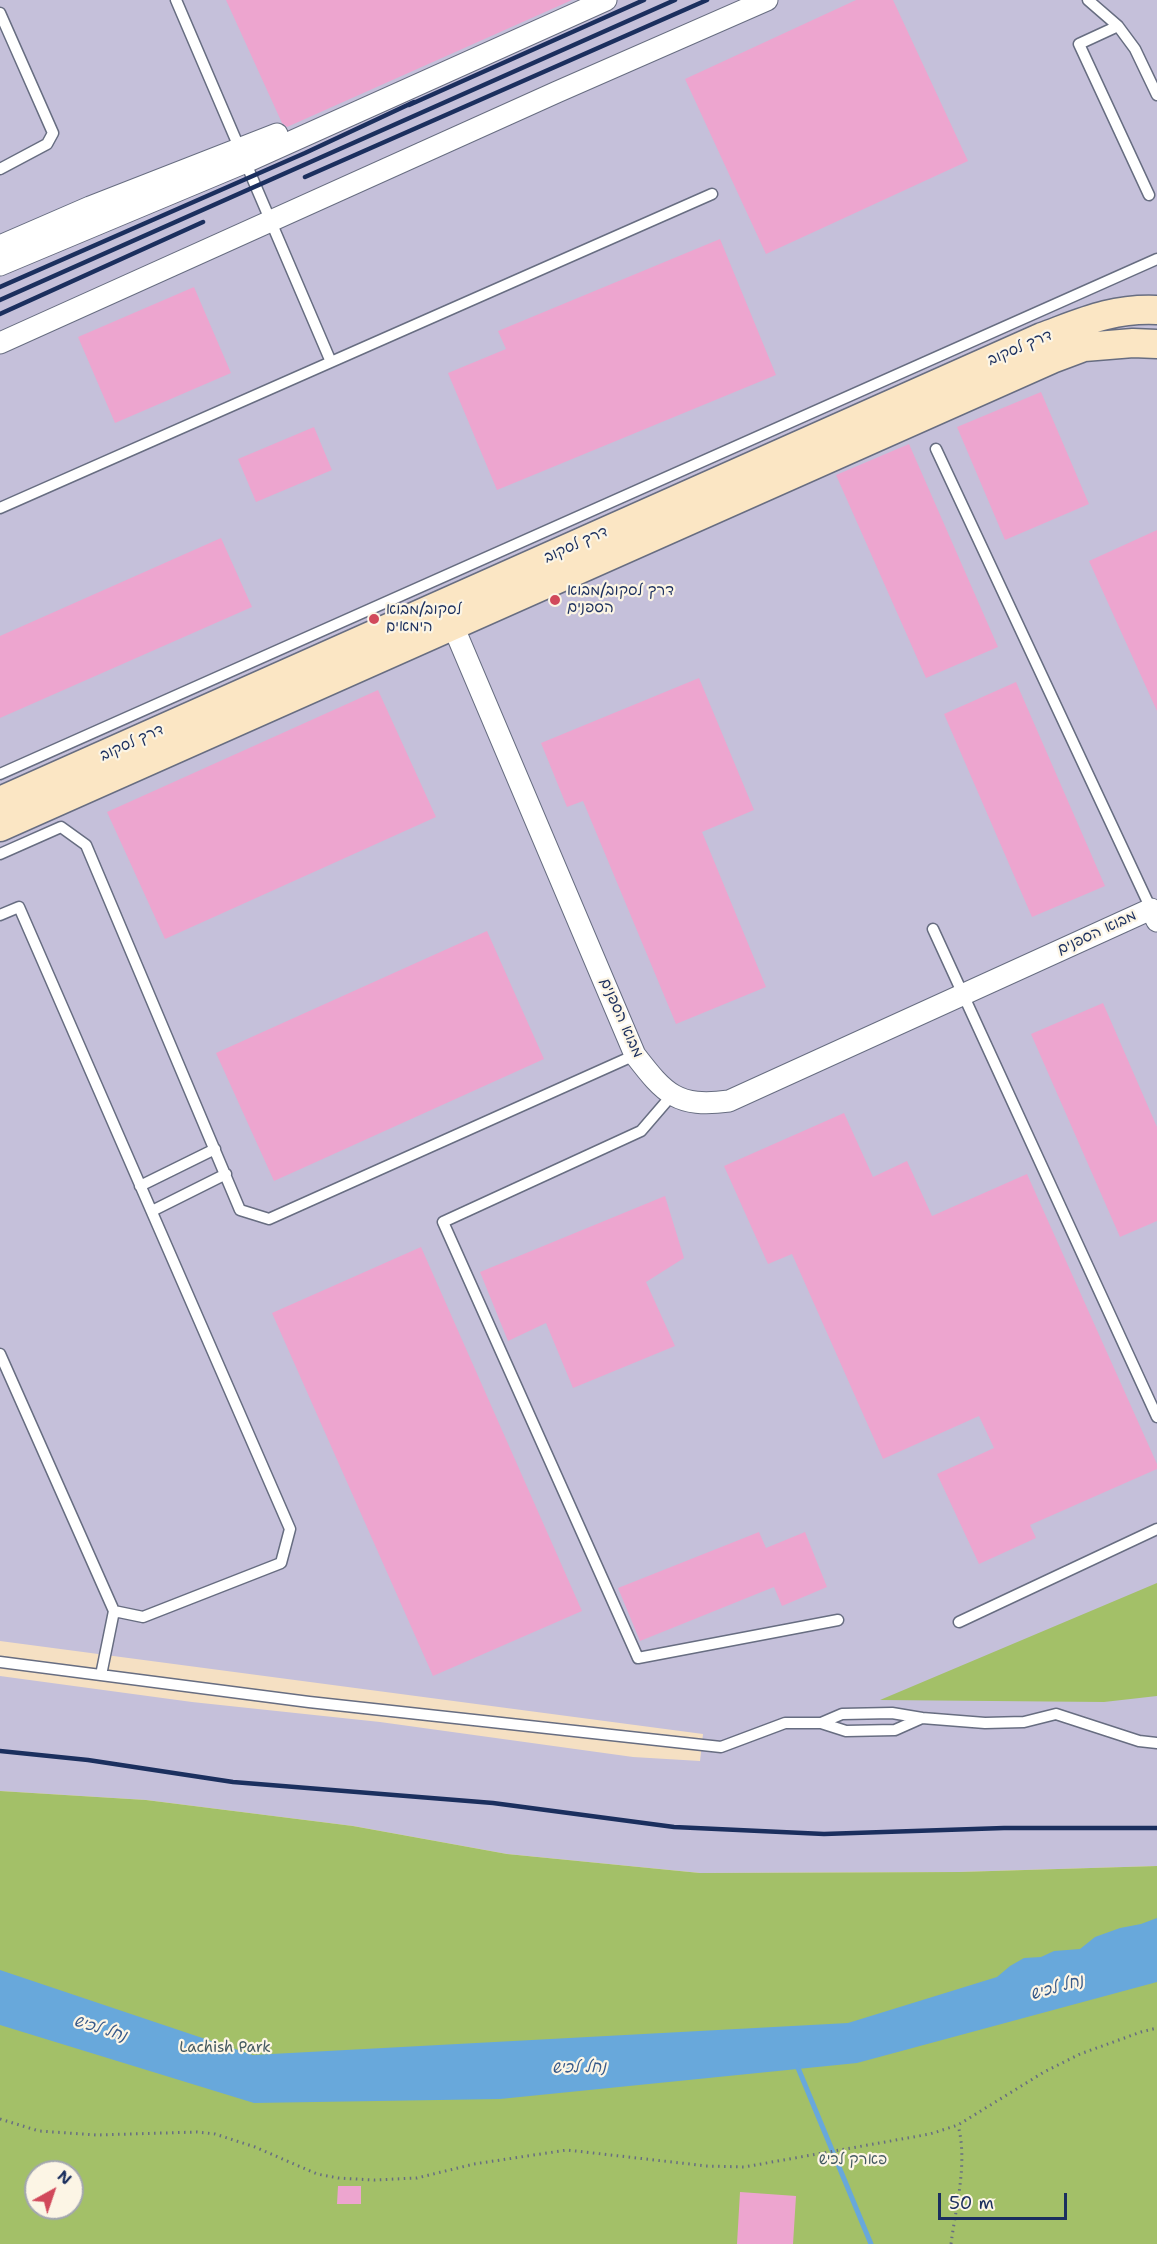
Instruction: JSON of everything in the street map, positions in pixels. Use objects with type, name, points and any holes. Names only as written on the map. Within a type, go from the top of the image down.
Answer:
[{"type":"street","points":[[0,246],[90,207],[243,155],[289,129],[582,0]]},
{"type":"street","points":[[0,265],[243,155],[606,0]]},
{"type":"street","points":[[0,343],[768,0]]},
{"type":"street","name":"דרך לסקוב","points":[[0,827],[1042,337],[1113,312],[1134,309],[1157,310]]},
{"type":"street","name":"דרך לסקוב","points":[[0,801],[448,615],[1052,359],[1093,346],[1157,344]]},
{"type":"street","name":"מבוא הספנים","points":[[448,615],[635,1055],[657,1083],[672,1095],[689,1103],[708,1104],[729,1101],[962,995],[1154,915]]},
{"type":"lane","points":[[176,0],[331,362]]},
{"type":"lane","points":[[1088,0],[1118,26],[1135,49],[1157,95]]},
{"type":"lane","points":[[0,13],[53,133],[47,144],[0,169]]},
{"type":"lane","points":[[1118,26],[1079,44],[1149,195]]},
{"type":"lane","points":[[0,508],[712,194]]},
{"type":"lane","points":[[0,774],[1157,259]]},
{"type":"lane","points":[[936,449],[1154,915]]},
{"type":"lane","points":[[0,854],[61,827],[86,845],[240,1210],[270,1219],[635,1055]]},
{"type":"lane","points":[[0,915],[19,907],[290,1528],[281,1563],[143,1617],[114,1611]]},
{"type":"lane","points":[[933,929],[1157,1417]]},
{"type":"lane","points":[[672,1095],[641,1131],[443,1222],[638,1658],[838,1620]]},
{"type":"lane","points":[[140,1186],[215,1149]]},
{"type":"lane","points":[[152,1211],[226,1174]]},
{"type":"lane","points":[[0,1354],[114,1611],[101,1675]]},
{"type":"lane","points":[[959,1622],[1157,1528]]},
{"type":"lane","points":[[0,1662],[320,1703],[722,1747],[785,1723],[821,1723],[846,1731],[895,1730],[922,1718]]},
{"type":"lane","points":[[821,1723],[842,1714],[892,1713],[985,1723],[1024,1722],[1056,1714],[1138,1741],[1157,1743]]},
{"type":"path","points":[[0,2120],[39,2131],[97,2135],[197,2132],[215,2134],[255,2147],[317,2174],[338,2178],[374,2180],[417,2178],[474,2164],[567,2150],[707,2166],[744,2167],[930,2134],[958,2124],[1053,2067],[1080,2054],[1157,2028]]},
{"type":"path","points":[[951,2244],[962,2152],[958,2124]]},
{"type":"shaded area","points":[[0,0],[1157,0],[1157,1866],[959,1872],[700,1873],[507,1854],[353,1826],[146,1800],[0,1791],[0,1676],[192,1702],[380,1722],[633,1757],[700,1761],[703,1734],[0,1641]]},
{"type":"green space","points":[[1157,1583],[1157,1696],[1104,1702],[880,1700]]},
{"type":"green space","name":"Lachish Park","points":[[0,1791],[146,1800],[353,1826],[507,1854],[700,1873],[959,1872],[1157,1866],[1157,2244],[0,2244]]},
{"type":"water","name":"נחל לכיש","points":[[1157,1918],[1157,1982],[857,2063],[500,2099],[254,2103],[0,2025],[0,1970],[253,2055],[848,2023],[997,1977],[1024,1958],[1041,1957],[1054,1951],[1080,1949],[1095,1937]]},
{"type":"building","points":[[226,0],[572,0],[287,127],[282,123]]},
{"type":"building","points":[[856,0],[893,0],[968,161],[766,254],[685,79]]},
{"type":"building","points":[[720,239],[776,375],[497,490],[448,373],[506,349],[498,331]]},
{"type":"building","points":[[194,287],[231,373],[115,423],[78,337]]},
{"type":"building","points":[[1041,392],[1089,504],[1005,540],[957,427]]},
{"type":"building","points":[[314,427],[332,470],[256,502],[238,459]]},
{"type":"building","points":[[909,444],[998,647],[926,678],[836,475]]},
{"type":"building","points":[[1157,530],[1157,711],[1089,561]]},
{"type":"building","points":[[221,538],[252,607],[0,718],[0,636]]},
{"type":"building","points":[[699,678],[754,810],[702,832],[766,987],[676,1024],[583,801],[567,807],[541,743]]},
{"type":"building","points":[[1016,682],[1105,886],[1032,917],[944,714]]},
{"type":"building","points":[[378,690],[436,817],[165,939],[107,812]]},
{"type":"building","points":[[487,931],[544,1059],[274,1181],[216,1053]]},
{"type":"building","points":[[1103,1003],[1157,1127],[1157,1221],[1120,1237],[1031,1034]]},
{"type":"building","points":[[844,1113],[873,1177],[907,1161],[932,1216],[1027,1174],[1157,1464],[1157,1469],[1030,1525],[1036,1538],[979,1564],[937,1474],[994,1448],[979,1416],[883,1459],[792,1254],[768,1264],[724,1166]]},
{"type":"building","points":[[665,1196],[684,1258],[646,1282],[675,1346],[573,1388],[546,1323],[508,1341],[480,1272]]},
{"type":"building","points":[[421,1247],[582,1611],[433,1676],[272,1313]]},
{"type":"building","points":[[759,1532],[766,1548],[805,1532],[827,1587],[782,1606],[774,1587],[640,1641],[618,1588]]},
{"type":"building","points":[[338,2186],[361,2186],[361,2204],[337,2204]]},
{"type":"building","points":[[740,2192],[796,2196],[793,2244],[737,2244]]},
{"type":"waterway","points":[[796,2063],[871,2244]]},
{"type":"railway","points":[[409,105],[644,0]]},
{"type":"railway","points":[[0,300],[675,0]]},
{"type":"railway","points":[[305,177],[707,0]]},
{"type":"railway","points":[[0,287],[305,153],[414,102]]},
{"type":"railway","points":[[0,314],[203,222]]},
{"type":"railway","points":[[0,1751],[88,1760],[233,1782],[493,1803],[674,1827],[824,1834],[1004,1828],[1157,1828]]},
{"type":"place","name":"דרך לסקוב/מבוא הספנים","points":[[555,600]]},
{"type":"place","name":"לסקוב/מבוא הימאים","points":[[374,619]]},
{"type":"park label","name":"פארק לכיש","points":[[853,2160]]}]
